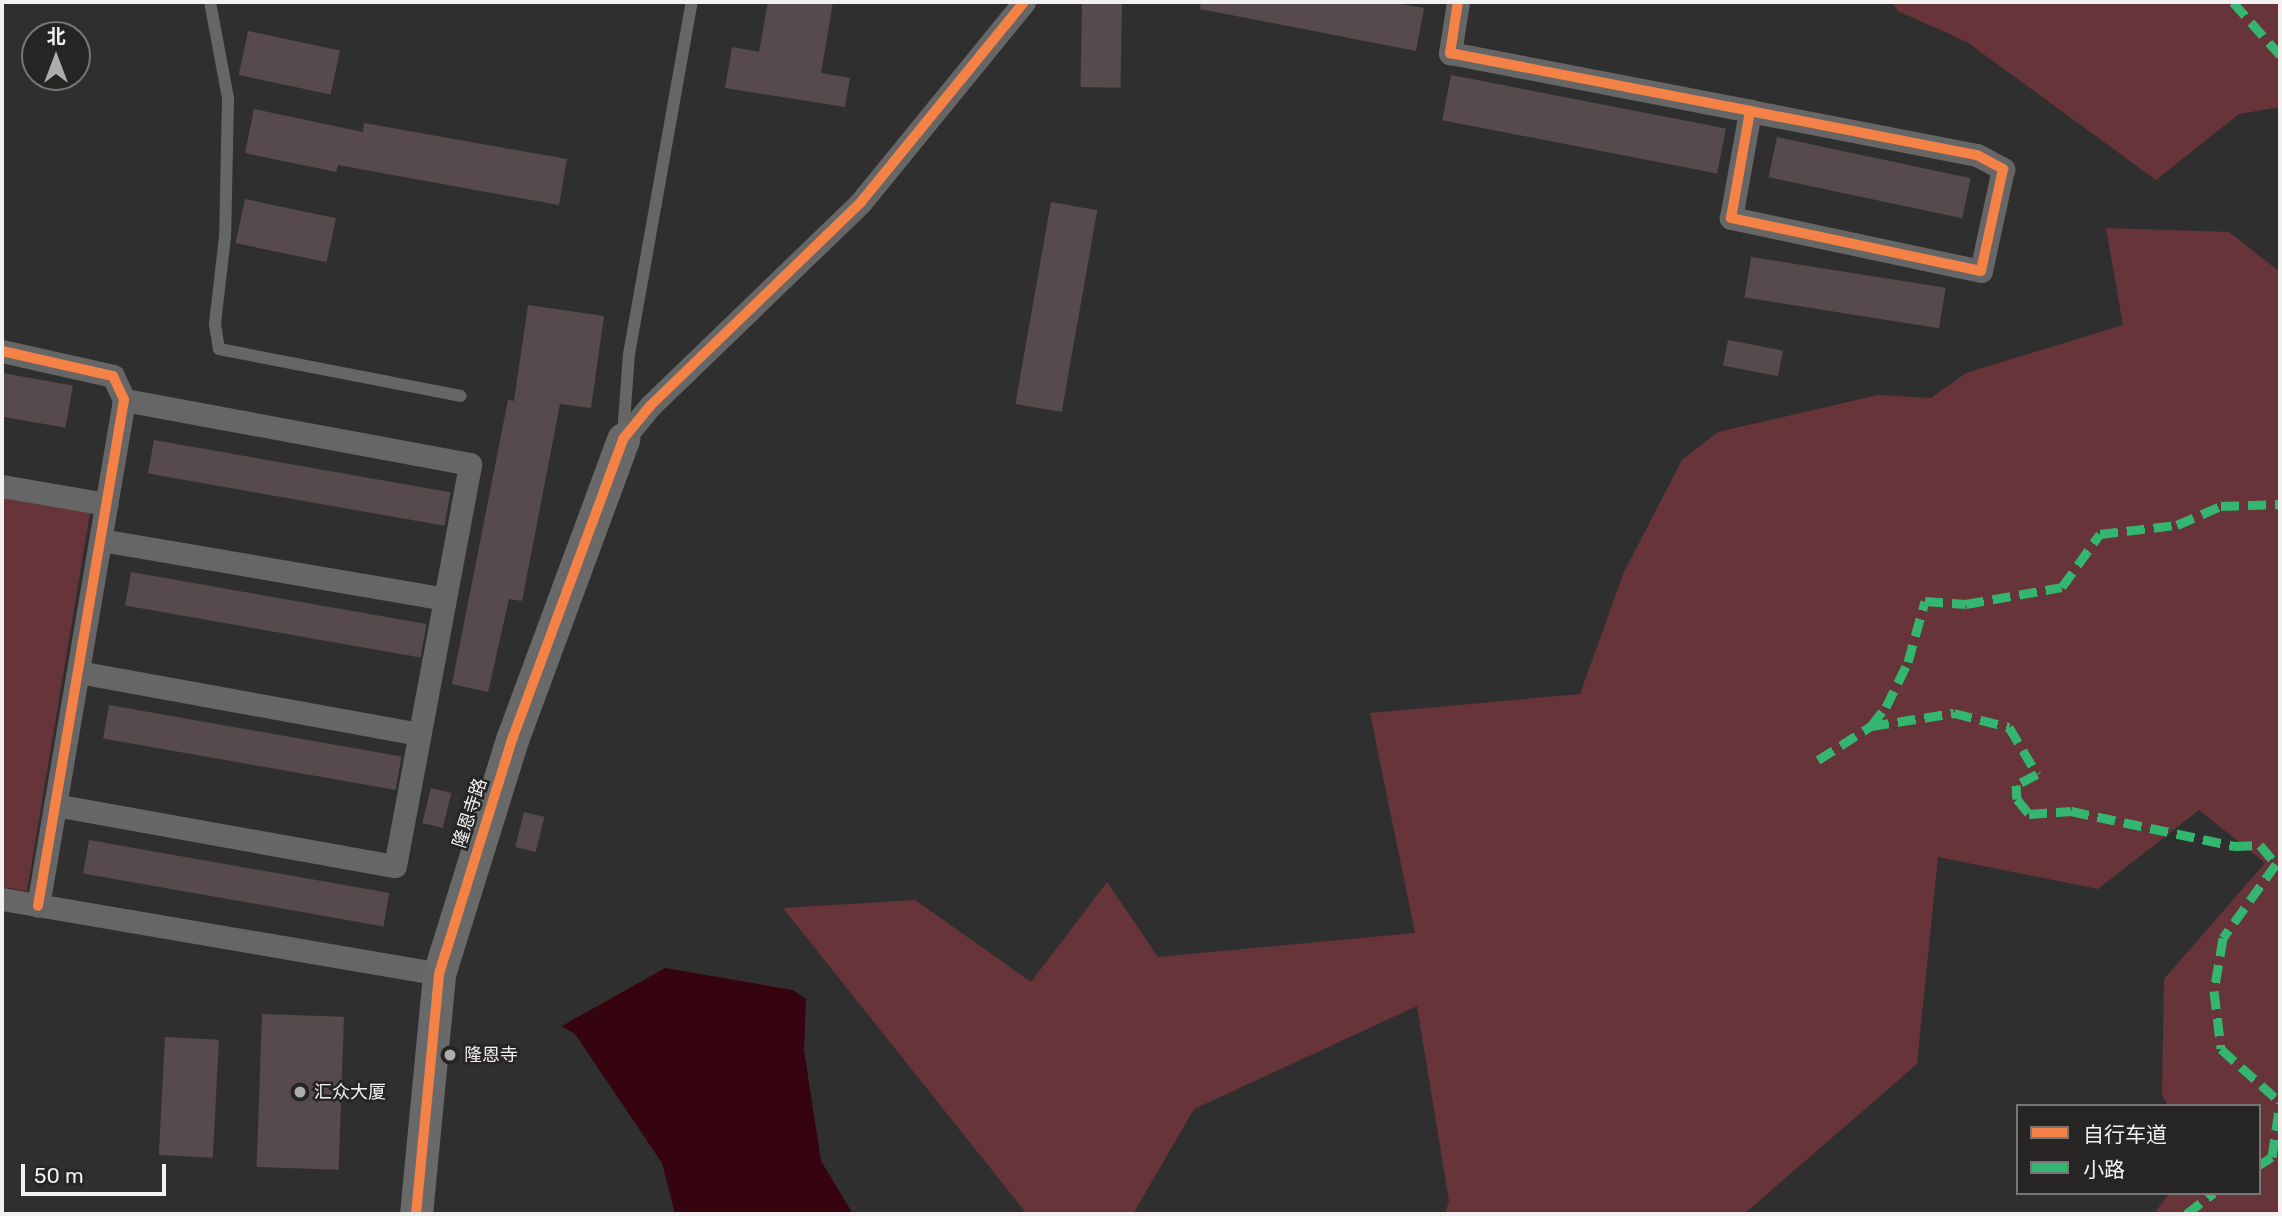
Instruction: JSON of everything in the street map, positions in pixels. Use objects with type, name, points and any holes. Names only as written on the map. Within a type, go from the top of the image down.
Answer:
[{"type":"street","points":[[622,439],[649,406],[861,202],[1024,2]]},
{"type":"street","points":[[1458,2],[1450,53],[1750,111],[1977,155],[2003,169],[1981,271],[1731,218],[1750,111]]},
{"type":"street","points":[[2,351],[113,376],[124,400],[38,905]]},
{"type":"street","points":[[55,805],[395,866],[442,598],[471,464],[124,400]]},
{"type":"street","name":"隆恩寺路","points":[[416,1214],[439,974],[513,737],[622,439]]},
{"type":"street","points":[[2,486],[106,504]]},
{"type":"street","points":[[101,540],[442,598]]},
{"type":"street","points":[[78,672],[418,734]]},
{"type":"street","points":[[2,899],[439,974]]},
{"type":"lane","points":[[210,2],[228,98],[225,237],[215,324],[219,349],[460,396]]},
{"type":"lane","points":[[622,439],[629,354],[692,2]]},
{"type":"shaded area","points":[[1892,2],[2280,2],[2280,107],[2239,114],[2156,180],[1967,42],[1898,11]]},
{"type":"shaded area","points":[[2106,228],[2229,232],[2280,272],[2280,1214],[2154,1214],[2168,1195],[2261,1195],[2261,1104],[2167,1104],[2162,1095],[2164,979],[2265,863],[2199,810],[2098,889],[1938,857],[1917,1064],[1744,1214],[1445,1214],[1449,1201],[1417,1006],[1194,1109],[1133,1214],[1027,1214],[783,908],[915,900],[1031,982],[1107,882],[1158,957],[1415,933],[1370,713],[1580,694],[1624,572],[1682,460],[1718,432],[1878,395],[1931,398],[1966,373],[2123,325]]},
{"type":"shaded area","points":[[2,497],[90,513],[27,891],[2,887]]},
{"type":"shaded area","points":[[665,968],[793,990],[806,999],[804,1050],[821,1161],[853,1214],[675,1214],[662,1163],[575,1034],[562,1026]]},
{"type":"building","points":[[768,2],[833,2],[821,73],[850,78],[845,107],[725,88],[732,47],[759,52]]},
{"type":"building","points":[[1082,2],[1122,3],[1121,88],[1081,87]]},
{"type":"building","points":[[1201,2],[1390,2],[1424,8],[1416,51],[1200,9]]},
{"type":"building","points":[[248,31],[340,51],[331,95],[239,75]]},
{"type":"building","points":[[1451,75],[1726,128],[1717,174],[1442,120]]},
{"type":"building","points":[[254,109],[363,132],[364,123],[567,159],[559,205],[338,165],[336,172],[245,153]]},
{"type":"building","points":[[1777,137],[1971,178],[1962,218],[1768,177]]},
{"type":"building","points":[[245,199],[336,218],[327,262],[236,243]]},
{"type":"building","points":[[1051,202],[1097,210],[1062,412],[1015,404]]},
{"type":"building","points":[[1751,257],[1946,288],[1939,328],[1745,297]]},
{"type":"building","points":[[528,305],[604,316],[591,408],[560,404],[522,601],[509,599],[488,692],[452,684],[508,400],[514,401]]},
{"type":"building","points":[[1728,340],[1783,351],[1778,376],[1723,366]]},
{"type":"building","points":[[2,373],[73,386],[65,428],[2,417]]},
{"type":"building","points":[[154,440],[450,492],[445,526],[148,473]]},
{"type":"building","points":[[131,572],[426,624],[421,658],[125,605]]},
{"type":"building","points":[[109,705],[401,757],[396,790],[103,738]]},
{"type":"building","points":[[431,788],[451,793],[443,828],[422,823]]},
{"type":"building","points":[[524,812],[544,817],[536,852],[515,847]]},
{"type":"building","points":[[89,840],[389,893],[383,926],[83,873]]},
{"type":"building","name":"汇众大厦","points":[[262,1014],[344,1017],[339,1170],[257,1167]]},
{"type":"building","points":[[165,1037],[219,1040],[213,1158],[159,1155]]},
{"type":"marked path","points":[[2233,2],[2280,55]]},
{"type":"marked path","points":[[1818,760],[1871,726],[1886,707],[1908,662],[1925,601],[1966,604],[2062,587],[2100,534],[2177,525],[2221,506],[2280,504]]},
{"type":"marked path","points":[[1871,726],[1954,713],[2009,727],[2037,774],[2016,785],[2017,799],[2029,814],[2071,811],[2234,846],[2260,845],[2276,864],[2223,938],[2214,991],[2221,1049],[2280,1102]]},
{"type":"marked path","points":[[2261,1164],[2272,1157],[2280,1103]]},
{"type":"marked path","points":[[2186,1214],[2211,1195]]},
{"type":"cycle path","points":[[416,1214],[439,974],[513,737],[623,439],[650,406],[861,202],[1024,2]]},
{"type":"cycle path","points":[[1458,2],[1450,53],[1750,111],[1977,155],[2003,169],[1981,271],[1731,218],[1750,111]]},
{"type":"cycle path","points":[[2,351],[113,376],[124,400],[38,906]]},
{"type":"place","name":"隆恩寺","points":[[450,1055]]},
{"type":"place","name":"汇众大厦","points":[[300,1092]]}]
